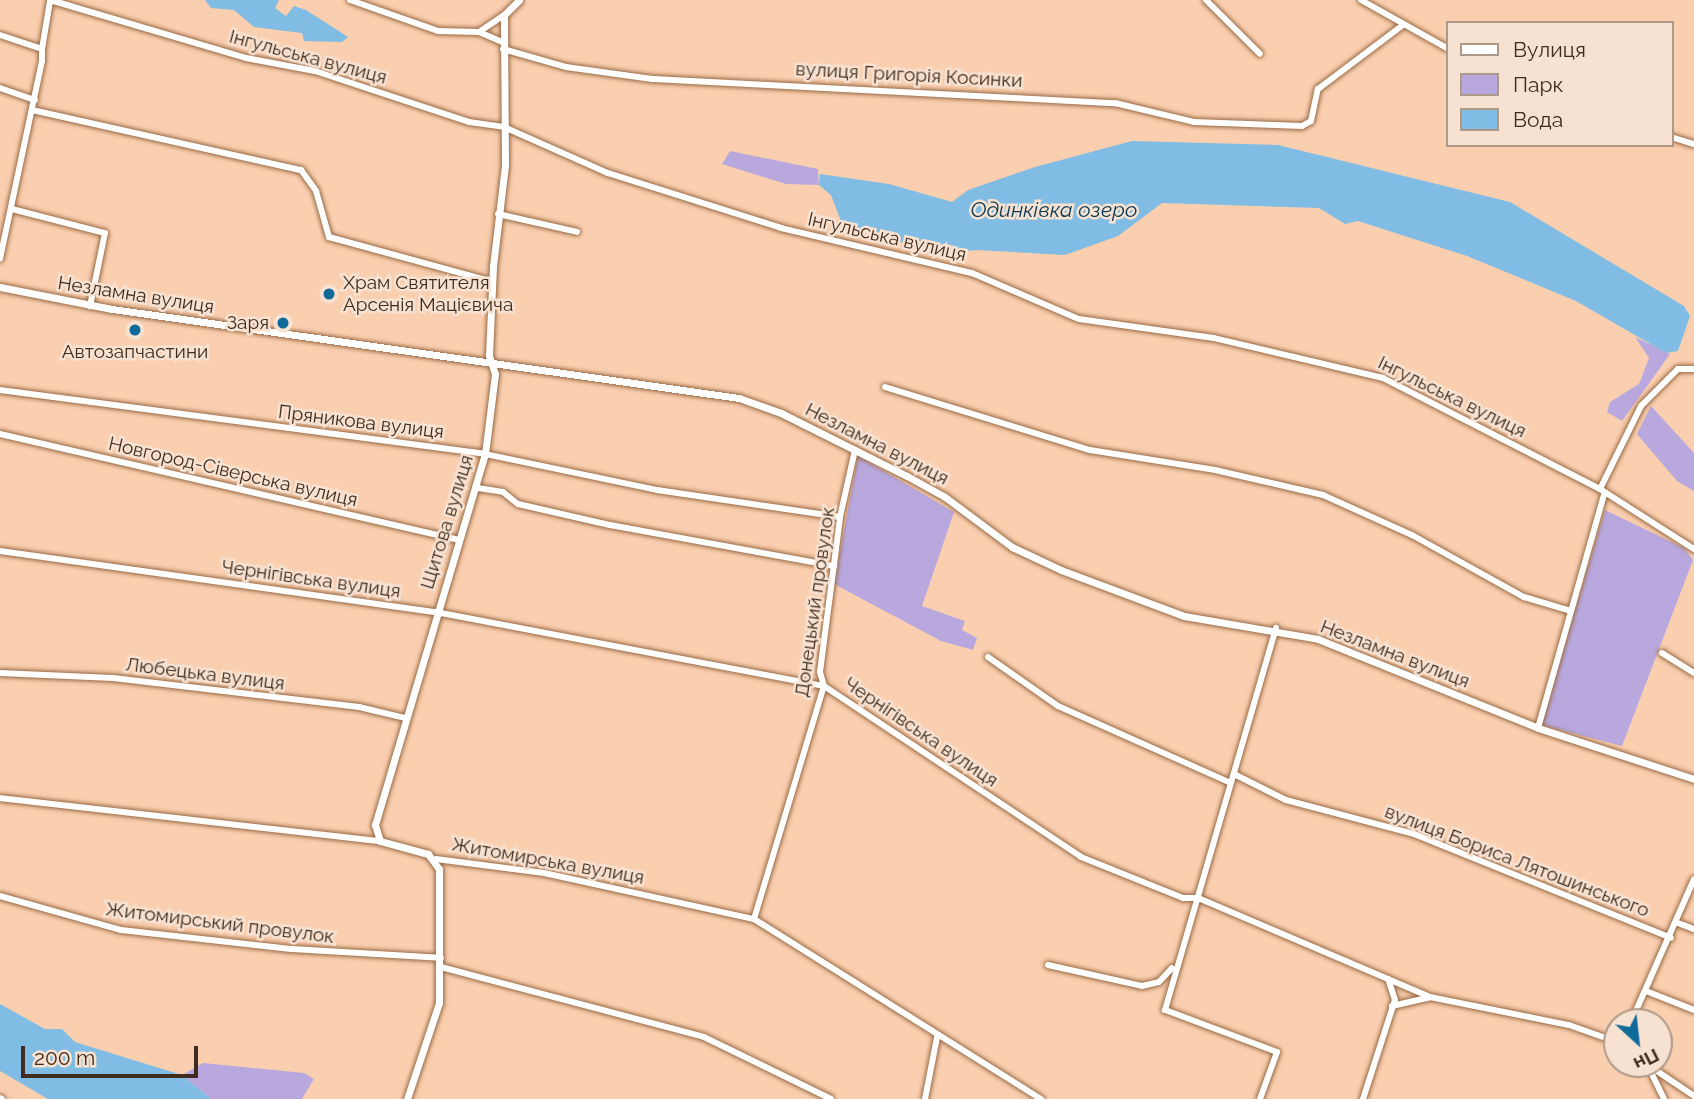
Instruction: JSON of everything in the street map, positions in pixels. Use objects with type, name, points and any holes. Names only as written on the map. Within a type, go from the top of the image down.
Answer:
[{"type":"street","points":[[0,259],[34,100],[50,0]]},
{"type":"street","name":"Інгульська вулиця","points":[[50,0],[246,58],[315,71],[469,122],[504,127],[608,173],[781,228],[972,273],[1079,318],[1214,338],[1365,372],[1602,491],[1694,550]]},
{"type":"street","points":[[350,0],[438,31],[479,32],[504,15],[516,0]]},
{"type":"street","points":[[1206,0],[1260,54]]},
{"type":"street","points":[[1361,0],[1446,47]]},
{"type":"street","name":"Щитова вулиця","points":[[380,841],[374,825],[458,540],[478,488],[485,454],[495,374],[491,363],[493,282],[504,127],[504,15]]},
{"type":"street","name":"вулиця Григорія Косинки","points":[[479,32],[503,46],[566,67],[653,79],[1124,104],[1206,123],[1292,126],[1311,121],[1318,89],[1403,25]]},
{"type":"street","points":[[0,35],[42,49]]},
{"type":"street","points":[[0,88],[34,100]]},
{"type":"street","points":[[32,110],[302,170],[316,191],[329,237],[493,282]]},
{"type":"street","points":[[1673,138],[1694,144]]},
{"type":"street","points":[[12,209],[105,233],[90,306]]},
{"type":"street","points":[[498,214],[576,232]]},
{"type":"street","name":"Незламна вулиця","points":[[0,287],[90,306],[739,398],[855,450],[945,497],[1012,547],[1061,570],[1184,616],[1276,628],[1318,639],[1538,728],[1694,779]]},
{"type":"street","points":[[1538,728],[1602,491],[1641,406],[1678,369],[1694,369]]},
{"type":"street","points":[[885,387],[1090,450],[1216,470],[1323,495],[1400,529],[1524,597],[1568,610]]},
{"type":"street","name":"Пряникова вулиця","points":[[0,390],[485,454],[630,485],[841,517]]},
{"type":"street","name":"Новгород-Сіверська вулиця","points":[[0,434],[458,540]]},
{"type":"street","name":"Донецький провулок","points":[[754,919],[824,686],[820,672],[841,517],[855,450]]},
{"type":"street","points":[[478,488],[503,492],[518,504],[610,525],[834,566]]},
{"type":"street","name":"Чернігівська вулиця","points":[[0,551],[436,612],[824,686],[1081,857],[1183,898],[1198,898],[1430,997],[1569,1025],[1603,1037]]},
{"type":"street","points":[[1260,1099],[1277,1052],[1165,1010],[1173,967],[1198,898],[1276,628]]},
{"type":"street","points":[[1662,653],[1694,673]]},
{"type":"street","points":[[988,657],[1058,706],[1231,783]]},
{"type":"street","name":"Любецька вулиця","points":[[0,673],[113,678],[359,707],[405,718]]},
{"type":"street","name":"вулиця Бориса Лятошинського","points":[[1234,774],[1286,800],[1415,834],[1671,938]]},
{"type":"street","name":"Житомирська вулиця","points":[[0,799],[380,841],[436,859],[544,873],[754,919],[937,1037],[1041,1099]]},
{"type":"street","points":[[407,1099],[436,1018],[441,958],[436,859]]},
{"type":"street","points":[[1638,1008],[1678,923],[1694,878]]},
{"type":"street","name":"Житомирський провулок","points":[[0,896],[121,930],[291,949],[441,958]]},
{"type":"street","points":[[1678,923],[1694,929]]},
{"type":"street","points":[[1048,965],[1142,986],[1159,982],[1173,967]]},
{"type":"street","points":[[441,967],[704,1037],[831,1099]]},
{"type":"street","points":[[1363,1099],[1395,993],[1388,979]]},
{"type":"street","points":[[1159,982],[1169,990]]},
{"type":"street","points":[[1646,991],[1694,1010]]},
{"type":"street","points":[[1392,1006],[1430,997]]},
{"type":"street","points":[[925,1099],[937,1037]]},
{"type":"street","points":[[1654,1078],[1664,1099]]},
{"type":"street","points":[[1667,1078],[1694,1096]]},
{"type":"green space","points":[[730,151],[818,169],[819,185],[786,184],[722,164]]},
{"type":"green space","points":[[1635,337],[1670,354],[1622,421],[1607,412],[1610,402],[1639,384],[1649,358]]},
{"type":"green space","points":[[1651,406],[1694,453],[1694,491],[1677,481],[1637,434]]},
{"type":"green space","points":[[858,456],[954,512],[922,606],[965,621],[962,630],[977,638],[973,650],[941,641],[834,584]]},
{"type":"green space","points":[[1605,510],[1684,548],[1693,560],[1622,746],[1541,725]]},
{"type":"green space","points":[[203,1063],[304,1073],[314,1079],[302,1099],[211,1099],[182,1075]]},
{"type":"water","points":[[205,0],[279,0],[275,8],[286,16],[294,6],[306,10],[348,37],[342,42],[304,41],[302,33],[254,27],[234,10],[211,8]]},
{"type":"water","name":"Одинківка озеро","points":[[1132,141],[1278,145],[1510,202],[1684,306],[1690,316],[1678,351],[1666,353],[1576,301],[1467,256],[1358,221],[1345,224],[1319,208],[1162,203],[1118,236],[1065,255],[976,250],[937,255],[861,228],[845,232],[831,195],[819,185],[820,174],[889,184],[952,202],[968,190],[1035,167]]},
{"type":"water","points":[[0,1004],[45,1029],[62,1029],[75,1042],[182,1075],[211,1099],[48,1099],[0,1071]]},
{"type":"place","name":"Храм Святителя Арсенія Мацієвича","points":[[329,294]]},
{"type":"place","name":"Заря","points":[[283,323]]},
{"type":"place","name":"Автозапчастини","points":[[135,330]]}]
